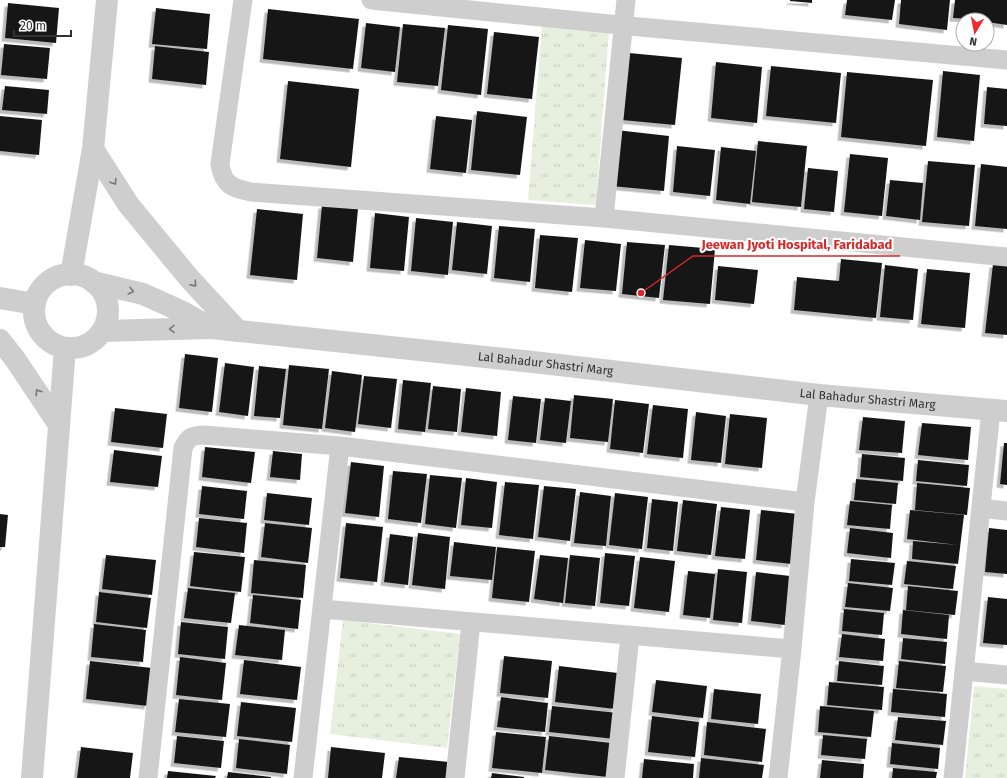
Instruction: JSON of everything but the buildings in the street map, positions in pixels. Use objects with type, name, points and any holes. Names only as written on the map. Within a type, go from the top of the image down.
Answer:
[{"type":"street","points":[[72,275],[93,149],[107,0]]},
{"type":"street","points":[[243,0],[220,164],[222,175],[227,183],[236,189],[251,192],[604,218],[1007,257]]},
{"type":"street","points":[[371,0],[623,26],[1007,60]]},
{"type":"street","points":[[604,218],[626,0]]},
{"type":"street","points":[[93,149],[128,204],[189,278],[238,331]]},
{"type":"street","points":[[72,275],[83,276],[93,282],[101,290],[107,300],[108,311],[107,321],[103,331],[96,339],[86,345],[76,348],[65,348],[54,344],[44,337],[38,327],[35,316],[35,304],[40,292],[48,283],[59,276],[72,275]]},
{"type":"street","name":"Lal Bahadur Shastri Marg","points":[[93,282],[143,294],[183,312],[211,328],[533,362],[819,395],[999,410]]},
{"type":"street","points":[[0,298],[35,304]]},
{"type":"street","points":[[103,331],[211,328]]},
{"type":"street","points":[[0,340],[15,359],[59,425]]},
{"type":"street","points":[[32,778],[65,348]]},
{"type":"street","points":[[778,778],[792,649],[805,502],[819,395]]},
{"type":"street","points":[[953,778],[981,508],[999,410]]},
{"type":"street","points":[[148,778],[183,448],[187,440],[193,436],[204,435],[340,446],[805,502]]},
{"type":"street","points":[[303,778],[340,446]]},
{"type":"street","points":[[981,508],[1007,511]]},
{"type":"street","points":[[322,609],[792,649]]},
{"type":"street","points":[[455,778],[471,622]]},
{"type":"street","points":[[615,778],[630,636]]},
{"type":"street","points":[[964,671],[1007,675]]},
{"type":"green space","points":[[542,25],[609,30],[596,205],[528,200]]},
{"type":"green space","points":[[343,620],[460,634],[447,748],[330,734]]},
{"type":"green space","points":[[974,686],[1007,689],[1007,778],[965,778]]},
{"type":"place","name":"Jeewan Jyoti Hospital, Faridabad","points":[[641,293]]}]
